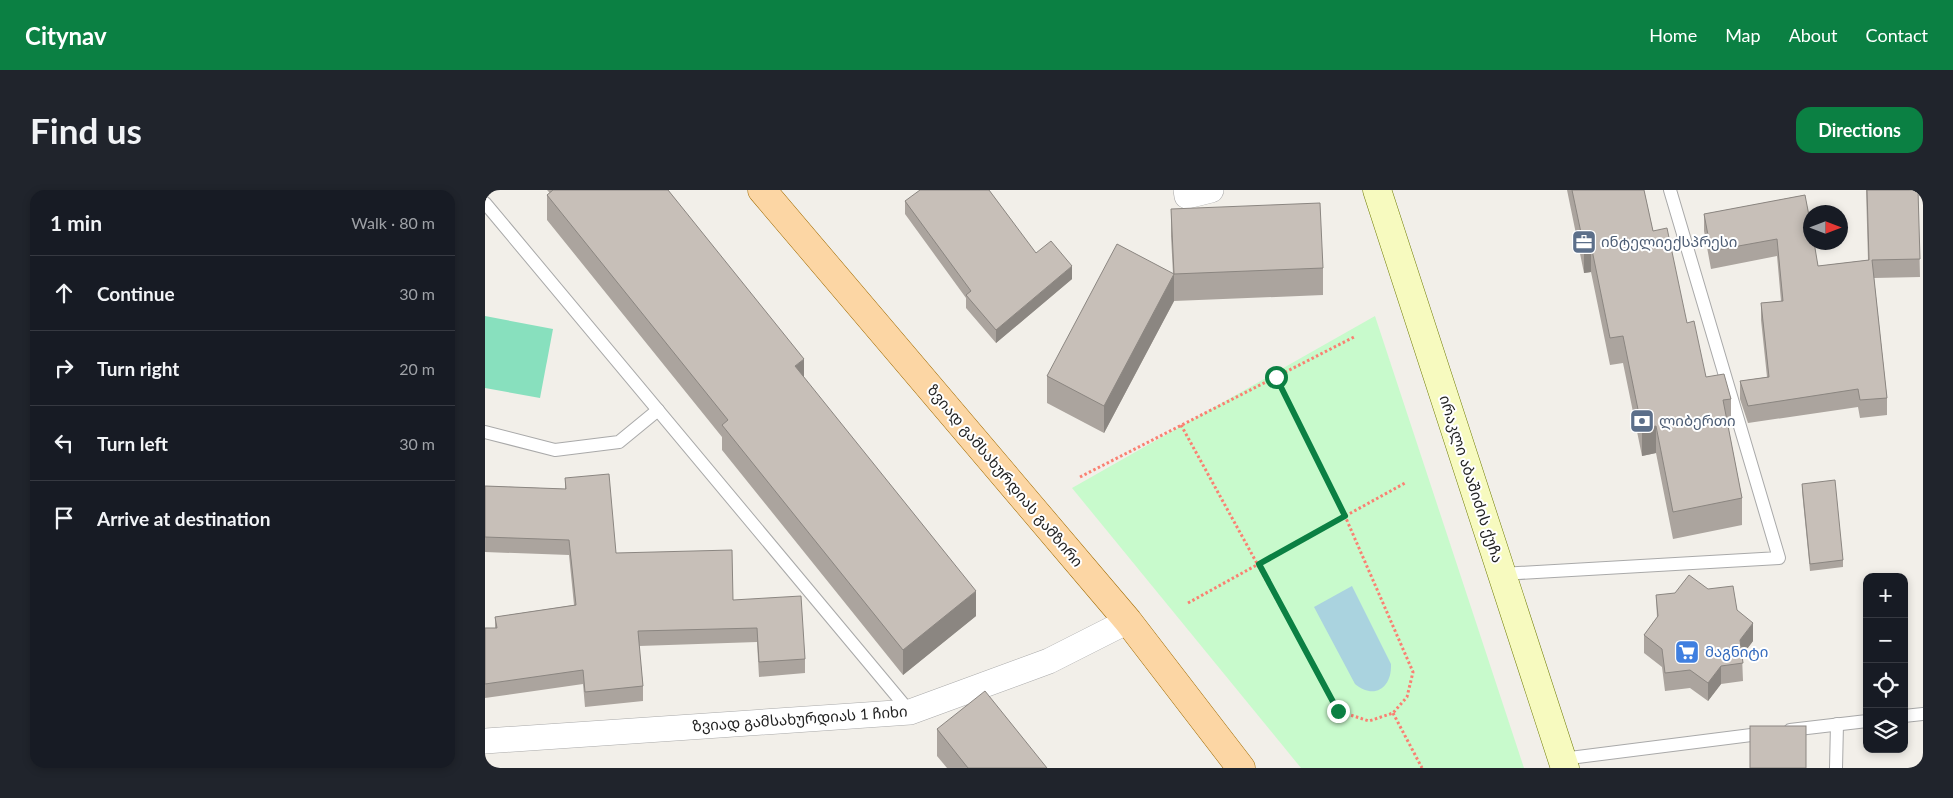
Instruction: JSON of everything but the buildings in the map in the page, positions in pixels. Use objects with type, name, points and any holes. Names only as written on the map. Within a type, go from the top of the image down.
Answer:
[{"type":"main road","name":"ზვიად გამსახურდიას გამზირი","points":[[762,190],[1128,621],[1241,768]]},
{"type":"main road","name":"ირაკლი აბაშიძის ქუჩა","points":[[1377,190],[1564,763]]},
{"type":"street","points":[[1186,190],[1187,196],[1211,190]]},
{"type":"street","name":"ზვიად გამსახურდიას 1 ჩიხი","points":[[485,742],[910,712],[1049,661],[1128,621]]},
{"type":"lane","points":[[1502,574],[1779,558],[1670,190]]},
{"type":"lane","points":[[485,203],[910,712]]},
{"type":"lane","points":[[485,432],[555,450],[619,442],[658,410]]},
{"type":"lane","points":[[1908,716],[1923,714]]},
{"type":"lane","points":[[1564,763],[1863,721]]},
{"type":"lane","points":[[1836,768],[1837,724]]},
{"type":"path","points":[[1080,477],[1356,336]]},
{"type":"path","points":[[1181,425],[1338,711],[1369,721],[1393,714],[1407,697],[1413,672],[1345,516],[1276,377]]},
{"type":"path","points":[[1188,603],[1405,483]]},
{"type":"path","points":[[1393,714],[1422,768]]},
{"type":"green space","points":[[485,316],[553,329],[540,398],[485,388]]},
{"type":"green space","points":[[1375,316],[1524,768],[1301,768],[1072,488]]},
{"type":"water","points":[[1352,586],[1391,664],[1391,672],[1385,685],[1375,691],[1362,689],[1355,684],[1314,607]]},
{"type":"place","name":"ინტელიექსპრესი","points":[[1584,242]]},
{"type":"place","name":"ლიბერთი","points":[[1642,421]]},
{"type":"place","name":"მაგნიტი","points":[[1687,652]]},
{"type":"route","points":[[1276,377],[1345,516],[1259,564],[1338,711]]}]
